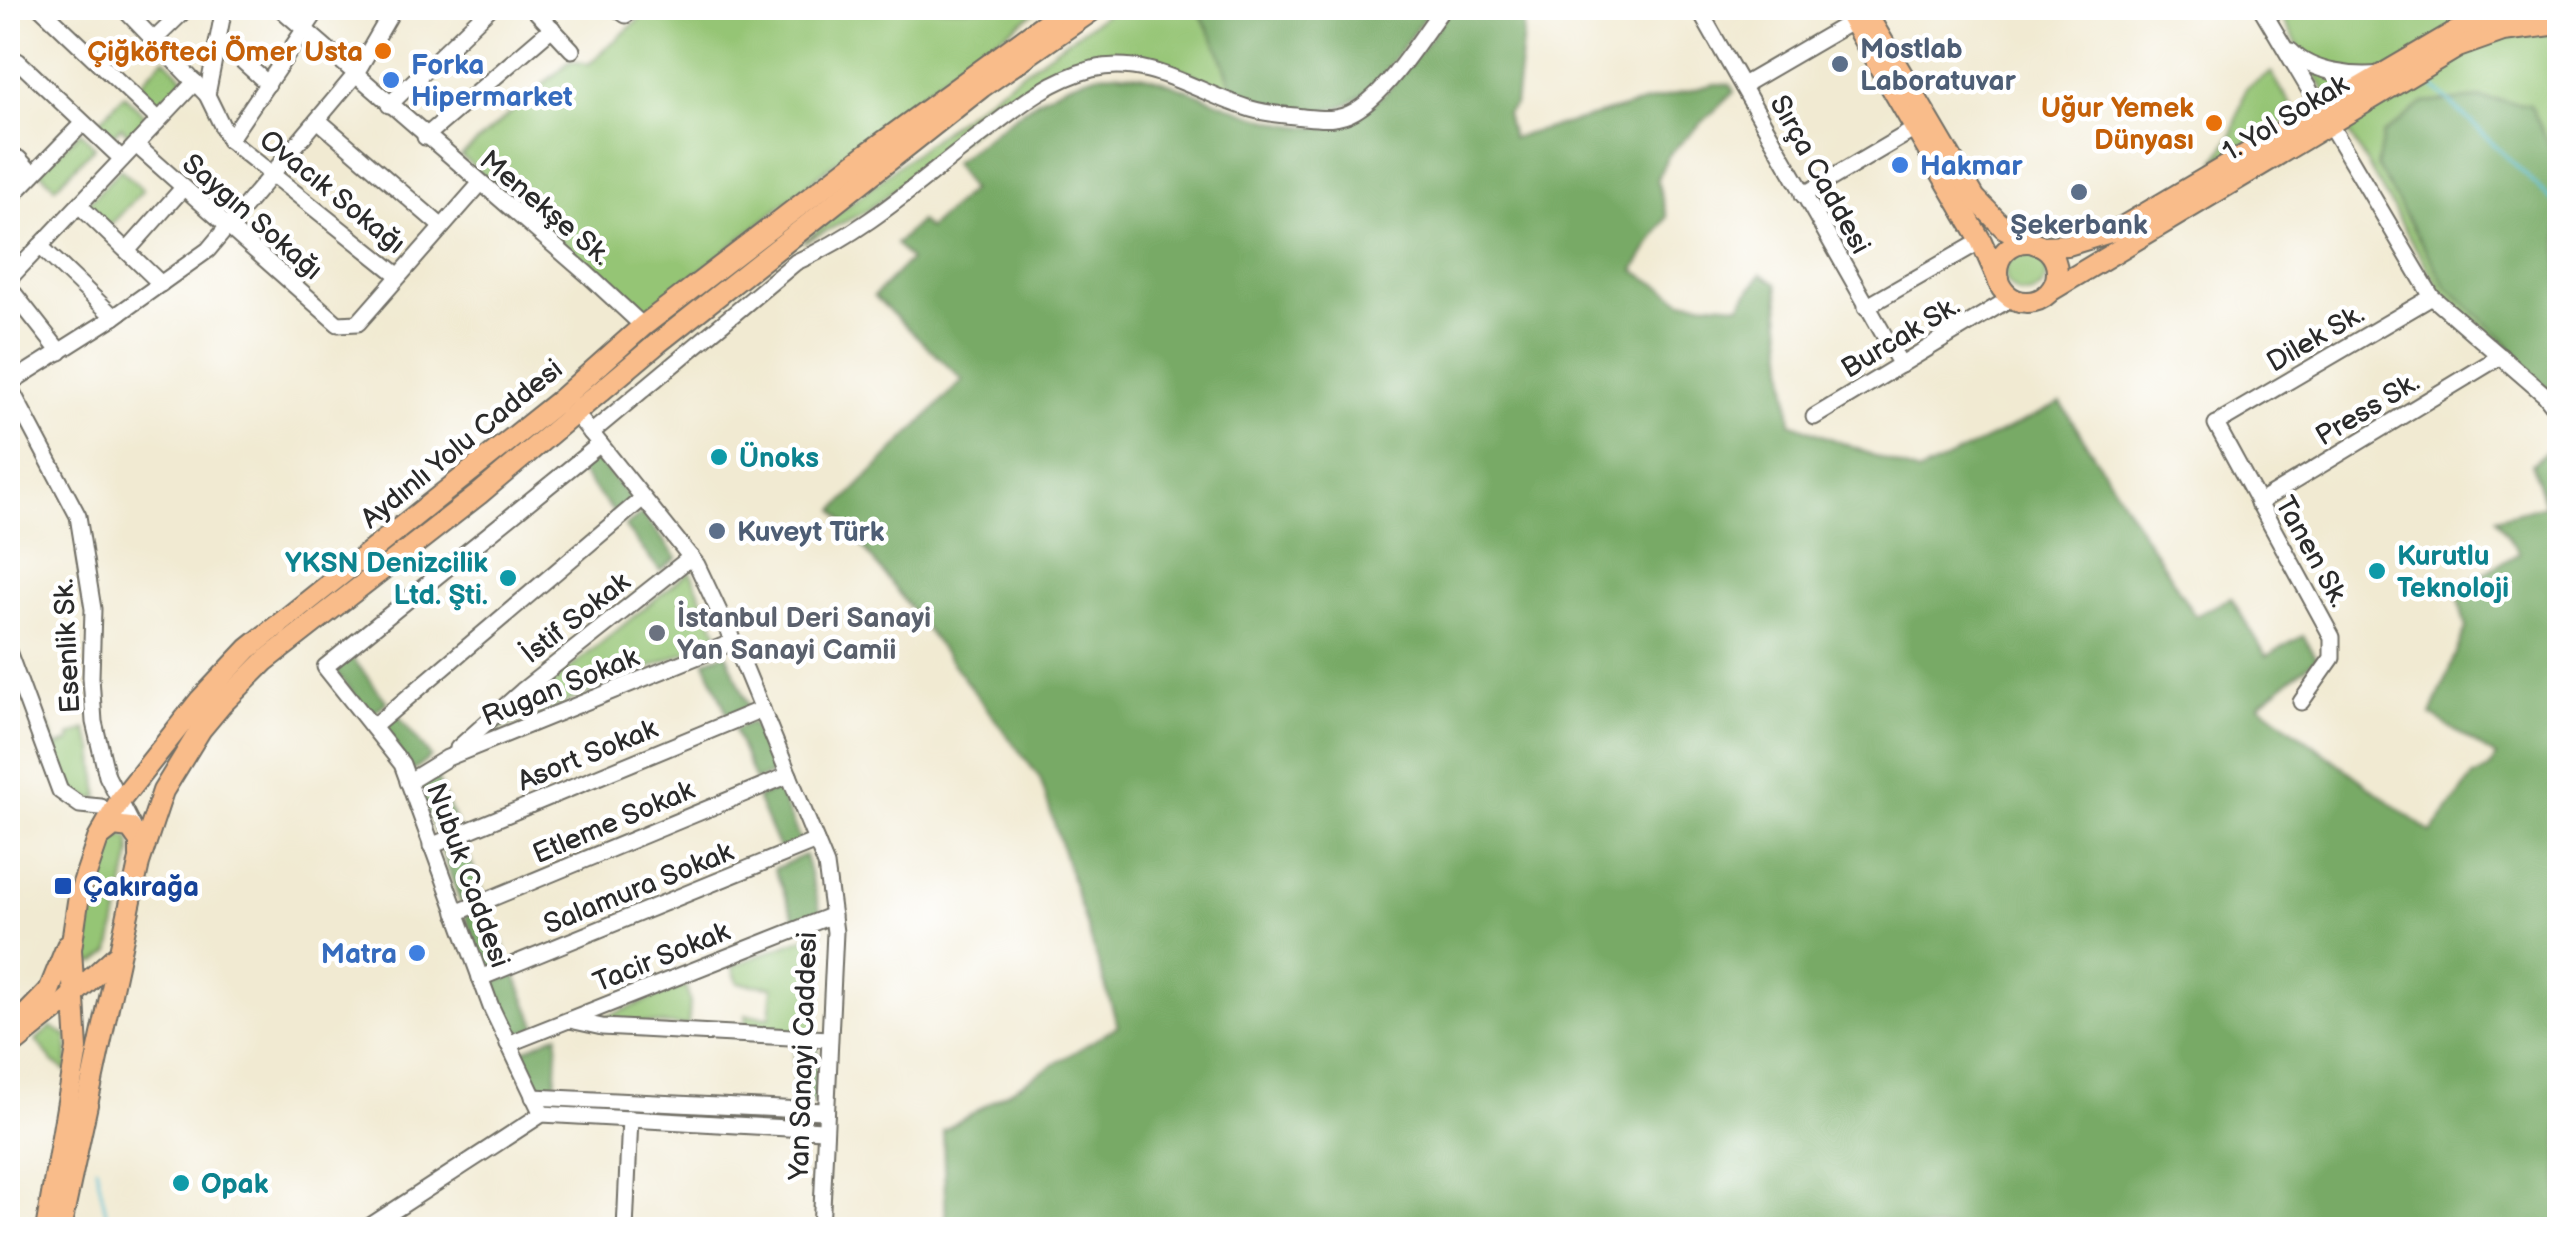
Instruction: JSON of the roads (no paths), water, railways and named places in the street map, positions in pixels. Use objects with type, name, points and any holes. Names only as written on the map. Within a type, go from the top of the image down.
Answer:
[{"type":"main road","name":"Aydınlı Yolu Caddesi","points":[[46,1230],[78,1050],[71,949],[79,895],[110,804],[248,649],[560,400],[643,326],[868,153],[1066,8]]},
{"type":"main road","name":"Aydınlı Yolu Caddesi","points":[[60,1230],[112,960],[139,862],[157,806],[201,729],[244,680],[576,414],[658,343],[982,87],[1096,8]]},
{"type":"main road","name":"1. Yol Sokak","points":[[2011,298],[2038,300],[2450,34],[2489,18],[2558,8]]},
{"type":"main road","points":[[1853,12],[2011,298]]},
{"type":"main road","points":[[1853,12],[1976,198],[2004,228],[2039,245],[2055,261],[2057,271],[2052,290]]},
{"type":"main road","name":"1. Yol Sokak","points":[[1998,279],[2004,252],[2021,243],[2081,242],[2117,230],[2458,47],[2503,31],[2560,24]]},
{"type":"main road","points":[[643,326],[658,343]]},
{"type":"main road","points":[[98,839],[114,826],[130,828],[136,834],[139,862]]},
{"type":"main road","points":[[8,1033],[49,990],[66,949],[79,895]]},
{"type":"main road","points":[[71,949],[84,970],[98,971],[112,960]]},
{"type":"main road","points":[[8,1048],[112,960]]},
{"type":"main road","points":[[32,1031],[47,1024],[64,1026],[75,1038],[78,1050]]},
{"type":"street","points":[[41,8],[159,120]]},
{"type":"street","name":"Ovacık Sokağı","points":[[123,8],[207,95],[229,140],[399,276]]},
{"type":"street","points":[[154,40],[187,8]]},
{"type":"street","points":[[207,95],[224,8]]},
{"type":"street","name":"Menekşe Sk.","points":[[280,8],[643,326]]},
{"type":"street","points":[[229,140],[319,8]]},
{"type":"street","points":[[8,384],[114,317],[208,250],[355,75],[394,8]]},
{"type":"street","points":[[389,104],[490,8]]},
{"type":"street","points":[[533,8],[572,50]]},
{"type":"street","points":[[596,439],[796,262],[873,219],[1036,93],[1068,76],[1097,68],[1147,69],[1250,109],[1327,120],[1354,111],[1366,102],[1443,8]]},
{"type":"street","name":"Sırça Caddesi","points":[[1698,8],[1901,365]]},
{"type":"street","points":[[2261,8],[2432,296],[2545,394],[2560,414]]},
{"type":"street","points":[[1742,85],[1853,12]]},
{"type":"street","points":[[425,136],[552,28]]},
{"type":"street","points":[[2277,36],[2295,56],[2319,68],[2386,74]]},
{"type":"street","points":[[219,40],[268,84]]},
{"type":"street","points":[[18,61],[122,159]]},
{"type":"street","points":[[60,352],[8,283],[195,82]]},
{"type":"street","points":[[318,120],[442,227]]},
{"type":"street","points":[[8,200],[83,123]]},
{"type":"street","points":[[1804,194],[1915,128]]},
{"type":"street","name":"Saygın Sokağı","points":[[136,145],[338,324],[358,324],[399,276]]},
{"type":"street","points":[[8,156],[19,159],[33,174]]},
{"type":"street","points":[[399,276],[480,184]]},
{"type":"street","points":[[127,251],[184,188]]},
{"type":"street","points":[[79,204],[161,284]]},
{"type":"street","points":[[1866,307],[1980,241]]},
{"type":"street","points":[[40,246],[114,317]]},
{"type":"street","name":"Dilek Sk.","points":[[2219,422],[2432,296]]},
{"type":"street","name":"Burcak Sk.","points":[[1814,417],[2011,298]]},
{"type":"street","name":"Press Sk.","points":[[2258,503],[2501,356]]},
{"type":"street","name":"Esenlik Sk.","points":[[8,384],[78,516],[92,609],[92,695],[110,804],[136,834]]},
{"type":"street","name":"Yan Sanayi Caddesi","points":[[576,414],[691,557],[733,642],[826,865],[835,932],[820,1230]]},
{"type":"street","name":"Tanen Sk.","points":[[2219,422],[2258,503],[2332,637],[2332,658],[2302,702]]},
{"type":"street","name":"Nubuk Caddesi","points":[[542,1114],[480,978],[402,764],[325,667],[596,439]]},
{"type":"street","points":[[373,727],[644,498]]},
{"type":"street","name":"İstif Sokak","points":[[447,758],[522,690],[691,557]]},
{"type":"street","name":"Rugan Sokak","points":[[408,782],[447,758],[733,642]]},
{"type":"street","points":[[8,651],[60,790],[80,805],[110,804]]},
{"type":"street","name":"Asort Sokak","points":[[432,846],[762,709]]},
{"type":"street","name":"Esenlik Sk.","points":[[88,866],[110,804],[100,744]]},
{"type":"street","points":[[104,763],[116,779],[130,778],[143,770]]},
{"type":"street","name":"Etleme Sokak","points":[[456,912],[789,775]]},
{"type":"street","name":"Salamura Sokak","points":[[480,978],[816,842]]},
{"type":"street","name":"Tacir Sokak","points":[[508,1044],[833,915]]},
{"type":"street","points":[[570,1020],[602,1028],[829,1039]]},
{"type":"street","points":[[534,1097],[824,1111]]},
{"type":"street","points":[[364,1230],[542,1114],[823,1130]]},
{"type":"street","points":[[624,1230],[630,1118]]},
{"type":"waterway","points":[[2431,84],[2560,208]]},
{"type":"waterway","points":[[96,1167],[107,1217],[105,1230]]},
{"type":"place","name":"Çiğköfteci Ömer Usta","points":[[383,51]]},
{"type":"place","name":"Mostlab Laboratuvar","points":[[1840,64]]},
{"type":"place","name":"Forka Hipermarket","points":[[391,80]]},
{"type":"place","name":"Uğur Yemek Dünyası","points":[[2214,123]]},
{"type":"place","name":"Hakmar","points":[[1900,165]]},
{"type":"place","name":"Şekerbank","points":[[2079,192]]},
{"type":"place","name":"Ünoks","points":[[719,457]]},
{"type":"place","name":"Kuveyt Türk","points":[[717,531]]},
{"type":"place","name":"Kurutlu Teknoloji","points":[[2377,571]]},
{"type":"place","name":"YKSN Denizcilik Ltd. Şti.","points":[[508,578]]},
{"type":"place","name":"İstanbul Deri Sanayi Yan Sanayi Camii","points":[[657,633]]},
{"type":"place","name":"Çakırağa","points":[[63,886]]},
{"type":"place","name":"Matra","points":[[417,953]]},
{"type":"place","name":"Opak","points":[[181,1183]]}]
